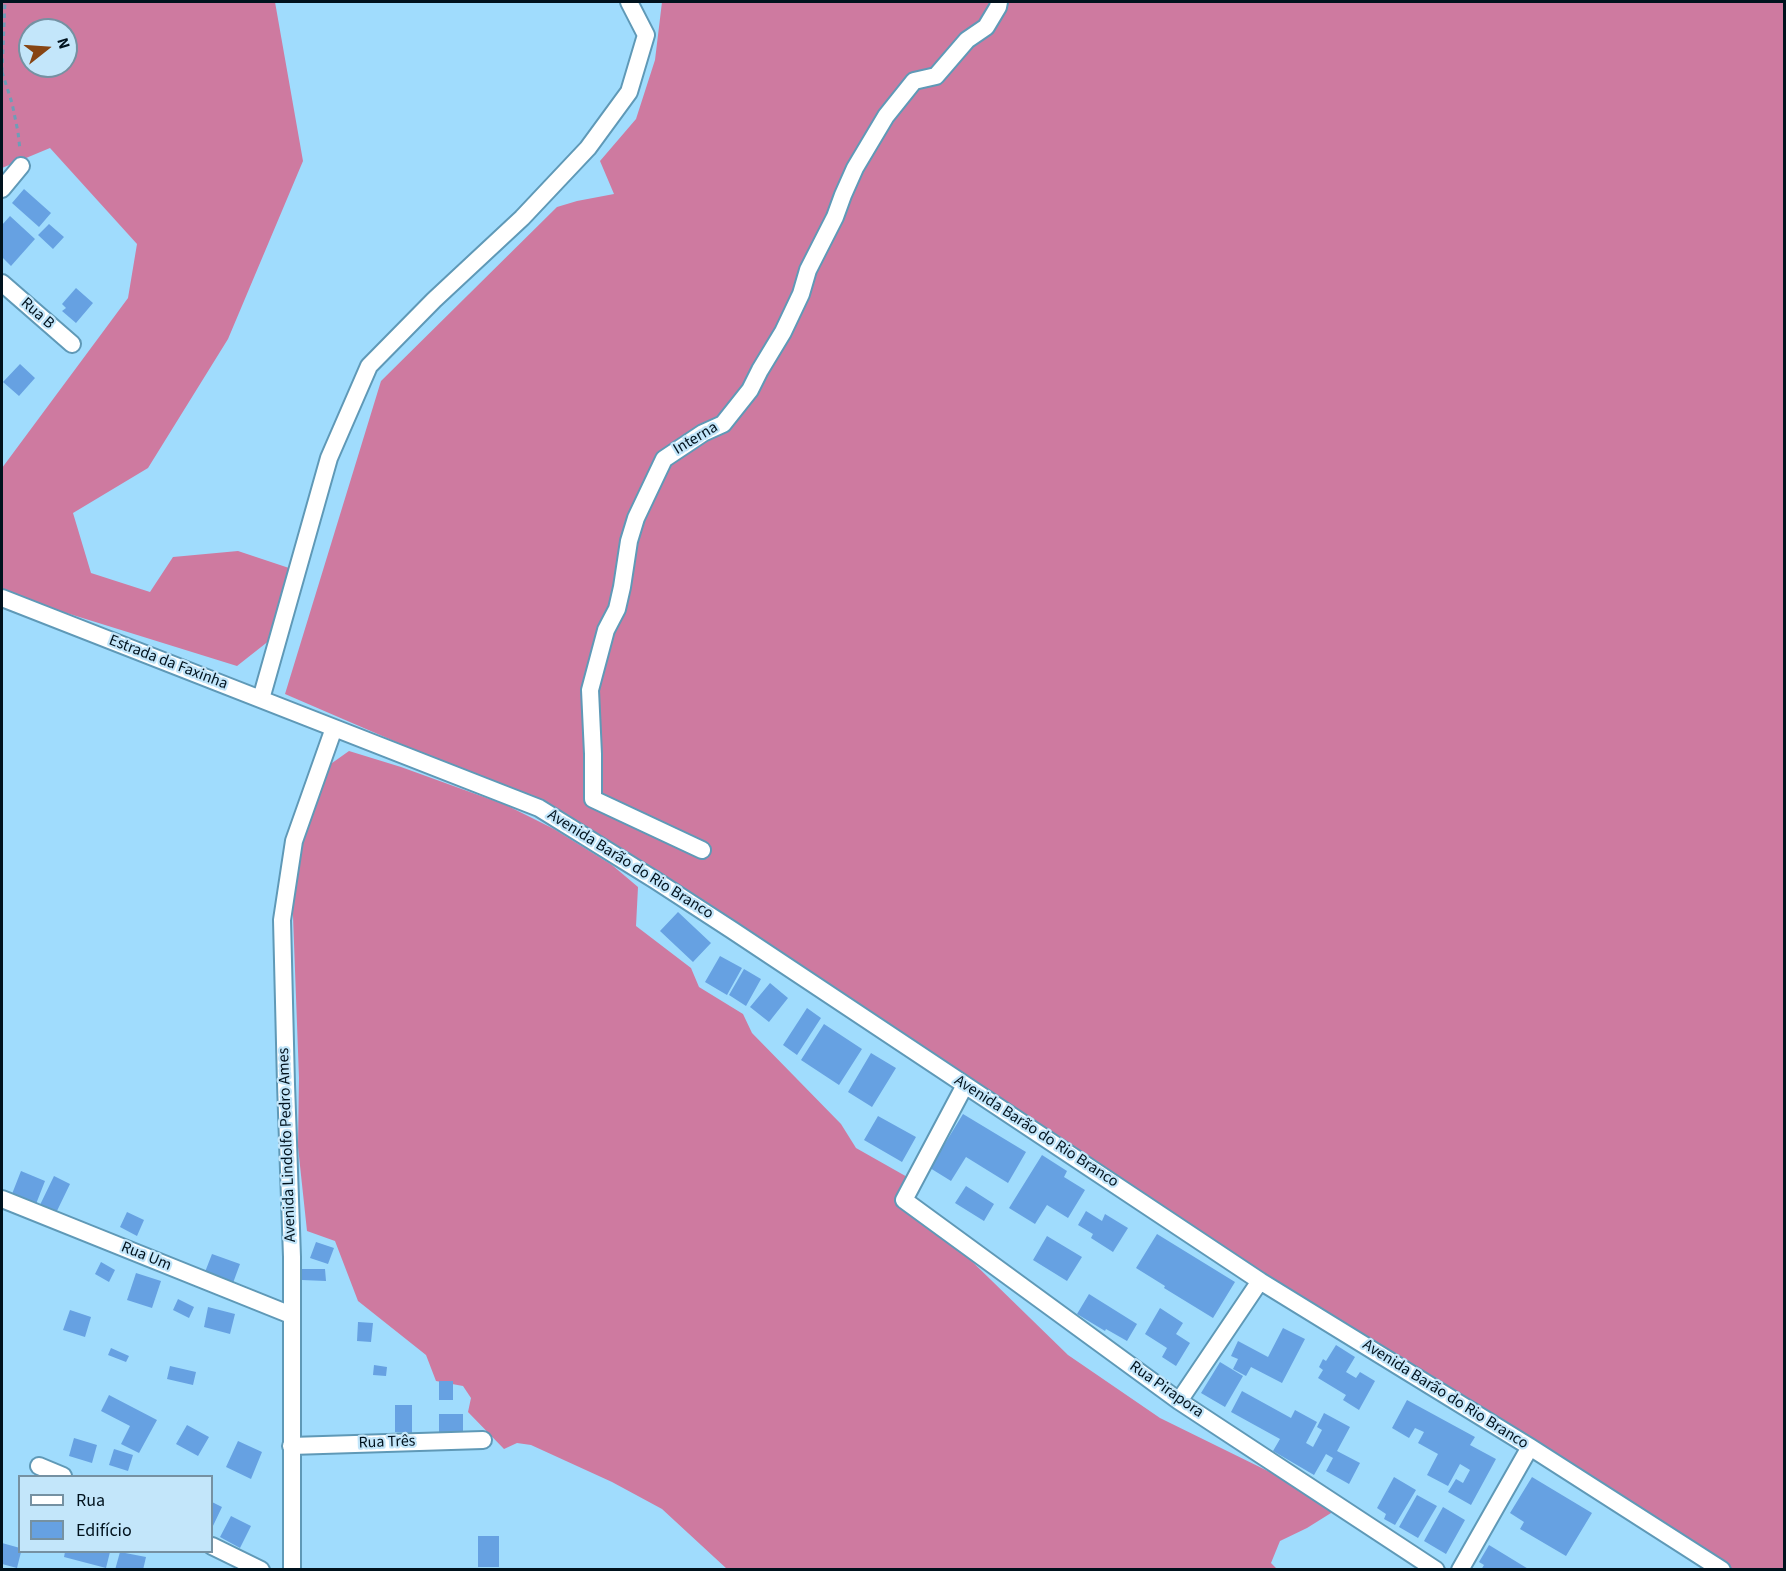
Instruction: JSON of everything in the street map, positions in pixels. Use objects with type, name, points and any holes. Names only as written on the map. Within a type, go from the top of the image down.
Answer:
[{"type":"street","points":[[261,699],[329,458],[369,366],[434,300],[529,210],[588,148],[629,92],[646,35],[629,2]]},
{"type":"street","name":"Interna","points":[[702,850],[593,799],[590,690],[606,630],[617,609],[629,541],[636,518],[664,459],[704,433],[723,424],[750,390],[783,332],[801,294],[808,270],[835,218],[855,168],[886,116],[914,81],[936,76],[967,40],[986,27],[999,2]]},
{"type":"street","points":[[2,189],[21,166]]},
{"type":"street","name":"Rua B","points":[[2,283],[72,344]]},
{"type":"street","name":"Estrada da Faxinha","points":[[2,598],[334,728]]},
{"type":"street","name":"Avenida Barão do Rio Branco","points":[[334,728],[539,808],[713,918],[1260,1281],[1530,1447],[1708,1567]]},
{"type":"street","name":"Avenida Lindolfo Pedro Ames","points":[[292,1569],[292,1257],[282,920],[294,841],[334,728]]},
{"type":"street","name":"Rua Pirapora","points":[[965,1085],[904,1200],[1179,1401],[1436,1569]]},
{"type":"street","name":"Rua Um","points":[[2,1199],[291,1315]]},
{"type":"street","points":[[1179,1401],[1260,1281]]},
{"type":"street","name":"Rua Três","points":[[291,1446],[483,1440]]},
{"type":"street","points":[[1460,1569],[1530,1447]]},
{"type":"street","points":[[39,1466],[61,1475]]},
{"type":"street","points":[[213,1546],[261,1569]]},
{"type":"path","points":[[5,2],[2,72],[18,132],[21,166]]},
{"type":"shaded area","points":[[2,2],[275,2],[303,161],[228,339],[148,468],[73,513],[91,573],[150,592],[173,557],[238,551],[289,568],[270,640],[237,666],[2,593],[2,468],[128,298],[137,244],[50,148],[2,168]]},
{"type":"shaded area","points":[[662,2],[1784,2],[1784,1569],[1728,1569],[1261,1276],[542,805],[285,694],[381,381],[557,207],[614,194],[600,161],[636,119],[655,60]]},
{"type":"shaded area","points":[[349,751],[506,805],[554,829],[612,865],[638,887],[636,926],[691,968],[699,987],[743,1014],[752,1033],[841,1124],[856,1148],[909,1178],[896,1205],[951,1241],[1068,1355],[1160,1418],[1278,1476],[1325,1486],[1339,1508],[1307,1528],[1280,1541],[1271,1563],[1277,1569],[727,1569],[662,1509],[612,1482],[531,1445],[517,1443],[504,1449],[468,1412],[471,1398],[463,1386],[436,1381],[426,1355],[358,1301],[335,1241],[307,1231],[298,1147],[299,1078],[292,889],[306,813],[325,768]]},
{"type":"building","points":[[24,189],[51,213],[39,227],[12,203]]},
{"type":"building","points":[[10,216],[35,239],[11,266],[2,257],[2,225]]},
{"type":"building","points":[[49,224],[64,237],[53,249],[38,235]]},
{"type":"building","points":[[76,288],[93,303],[76,323],[62,311],[66,308],[62,304]]},
{"type":"building","points":[[20,364],[35,378],[19,396],[3,382]]},
{"type":"building","points":[[678,912],[711,943],[693,962],[660,931]]},
{"type":"building","points":[[720,956],[742,968],[727,995],[705,982]]},
{"type":"building","points":[[744,969],[761,979],[746,1006],[729,995]]},
{"type":"building","points":[[770,983],[788,998],[769,1022],[750,1007]]},
{"type":"building","points":[[807,1008],[821,1018],[797,1055],[783,1045]]},
{"type":"building","points":[[824,1024],[862,1049],[839,1085],[801,1060]]},
{"type":"building","points":[[871,1053],[896,1068],[872,1107],[848,1092]]},
{"type":"building","points":[[963,1114],[1026,1152],[1008,1183],[966,1157],[951,1181],[930,1168]]},
{"type":"building","points":[[878,1116],[916,1137],[902,1162],[864,1140]]},
{"type":"building","points":[[1042,1155],[1067,1171],[1064,1177],[1085,1190],[1068,1218],[1047,1205],[1035,1224],[1009,1208]]},
{"type":"building","points":[[21,1171],[45,1181],[36,1204],[12,1194]]},
{"type":"building","points":[[54,1176],[70,1184],[55,1215],[39,1207]]},
{"type":"building","points":[[966,1186],[994,1204],[984,1221],[955,1203]]},
{"type":"building","points":[[1086,1211],[1102,1221],[1105,1214],[1128,1228],[1113,1252],[1091,1238],[1093,1234],[1078,1225]]},
{"type":"building","points":[[127,1212],[144,1220],[137,1236],[120,1227]]},
{"type":"building","points":[[1157,1234],[1235,1282],[1213,1318],[1136,1268]]},
{"type":"building","points":[[1047,1236],[1082,1257],[1067,1281],[1033,1260]]},
{"type":"building","points":[[316,1242],[334,1248],[328,1264],[310,1258]]},
{"type":"building","points":[[212,1254],[240,1264],[233,1283],[205,1272]]},
{"type":"building","points":[[101,1262],[115,1270],[109,1282],[95,1274]]},
{"type":"building","points":[[302,1269],[325,1269],[326,1281],[302,1280]]},
{"type":"building","points":[[136,1273],[161,1281],[152,1308],[127,1300]]},
{"type":"building","points":[[1089,1294],[1137,1324],[1127,1341],[1077,1314]]},
{"type":"building","points":[[178,1299],[194,1307],[189,1318],[173,1310]]},
{"type":"building","points":[[208,1307],[235,1314],[230,1334],[204,1327]]},
{"type":"building","points":[[1160,1308],[1183,1323],[1176,1334],[1190,1343],[1176,1366],[1162,1357],[1167,1348],[1145,1334]]},
{"type":"building","points":[[70,1310],[91,1317],[85,1337],[63,1330]]},
{"type":"building","points":[[358,1322],[373,1323],[371,1342],[357,1341]]},
{"type":"building","points":[[1283,1328],[1305,1339],[1282,1383],[1251,1367],[1246,1376],[1233,1369],[1238,1359],[1231,1356],[1238,1341],[1268,1357]]},
{"type":"building","points":[[1336,1345],[1355,1357],[1346,1372],[1356,1378],[1360,1372],[1375,1381],[1359,1410],[1343,1400],[1346,1395],[1318,1378],[1323,1370],[1319,1367],[1323,1359],[1326,1361]]},
{"type":"building","points":[[111,1348],[129,1356],[126,1362],[108,1355]]},
{"type":"building","points":[[1220,1362],[1243,1376],[1225,1407],[1201,1393]]},
{"type":"building","points":[[374,1365],[387,1367],[386,1376],[373,1375]]},
{"type":"building","points":[[170,1366],[196,1372],[193,1385],[167,1379]]},
{"type":"building","points":[[439,1381],[453,1381],[453,1400],[439,1400]]},
{"type":"building","points":[[1242,1391],[1291,1418],[1295,1410],[1317,1422],[1306,1443],[1313,1447],[1322,1430],[1317,1427],[1324,1413],[1350,1427],[1337,1451],[1360,1463],[1349,1484],[1326,1471],[1333,1458],[1326,1454],[1314,1475],[1273,1451],[1280,1439],[1231,1412]]},
{"type":"building","points":[[109,1395],[157,1420],[139,1453],[121,1444],[130,1426],[101,1411]]},
{"type":"building","points":[[1407,1400],[1475,1437],[1470,1445],[1496,1459],[1471,1505],[1448,1492],[1456,1479],[1463,1483],[1470,1470],[1460,1464],[1448,1486],[1427,1475],[1438,1454],[1418,1443],[1424,1432],[1415,1428],[1409,1438],[1392,1428]]},
{"type":"building","points":[[395,1405],[412,1405],[412,1433],[395,1432]]},
{"type":"building","points":[[439,1414],[463,1414],[463,1438],[439,1438]]},
{"type":"building","points":[[187,1425],[209,1437],[198,1456],[176,1444]]},
{"type":"building","points":[[74,1438],[97,1445],[92,1463],[69,1456]]},
{"type":"building","points":[[238,1441],[262,1452],[251,1479],[226,1467]]},
{"type":"building","points":[[114,1449],[133,1455],[128,1471],[109,1465]]},
{"type":"building","points":[[1394,1477],[1416,1490],[1395,1525],[1384,1519],[1386,1514],[1377,1508]]},
{"type":"building","points":[[1532,1477],[1592,1513],[1566,1556],[1520,1529],[1524,1522],[1510,1513]]},
{"type":"building","points":[[1417,1495],[1437,1506],[1418,1538],[1399,1527]]},
{"type":"building","points":[[213,1502],[222,1507],[213,1526]]},
{"type":"building","points":[[1443,1507],[1465,1520],[1446,1554],[1424,1541]]},
{"type":"building","points":[[231,1516],[251,1526],[240,1548],[220,1537]]},
{"type":"building","points":[[478,1536],[499,1536],[499,1567],[478,1567]]},
{"type":"building","points":[[2,1543],[18,1547],[18,1553],[21,1553],[17,1568],[2,1564]]},
{"type":"building","points":[[1489,1545],[1530,1570],[1481,1570],[1484,1565],[1479,1562]]},
{"type":"building","points":[[65,1553],[110,1553],[106,1568],[64,1557]]},
{"type":"building","points":[[120,1553],[146,1557],[143,1570],[115,1570]]}]
